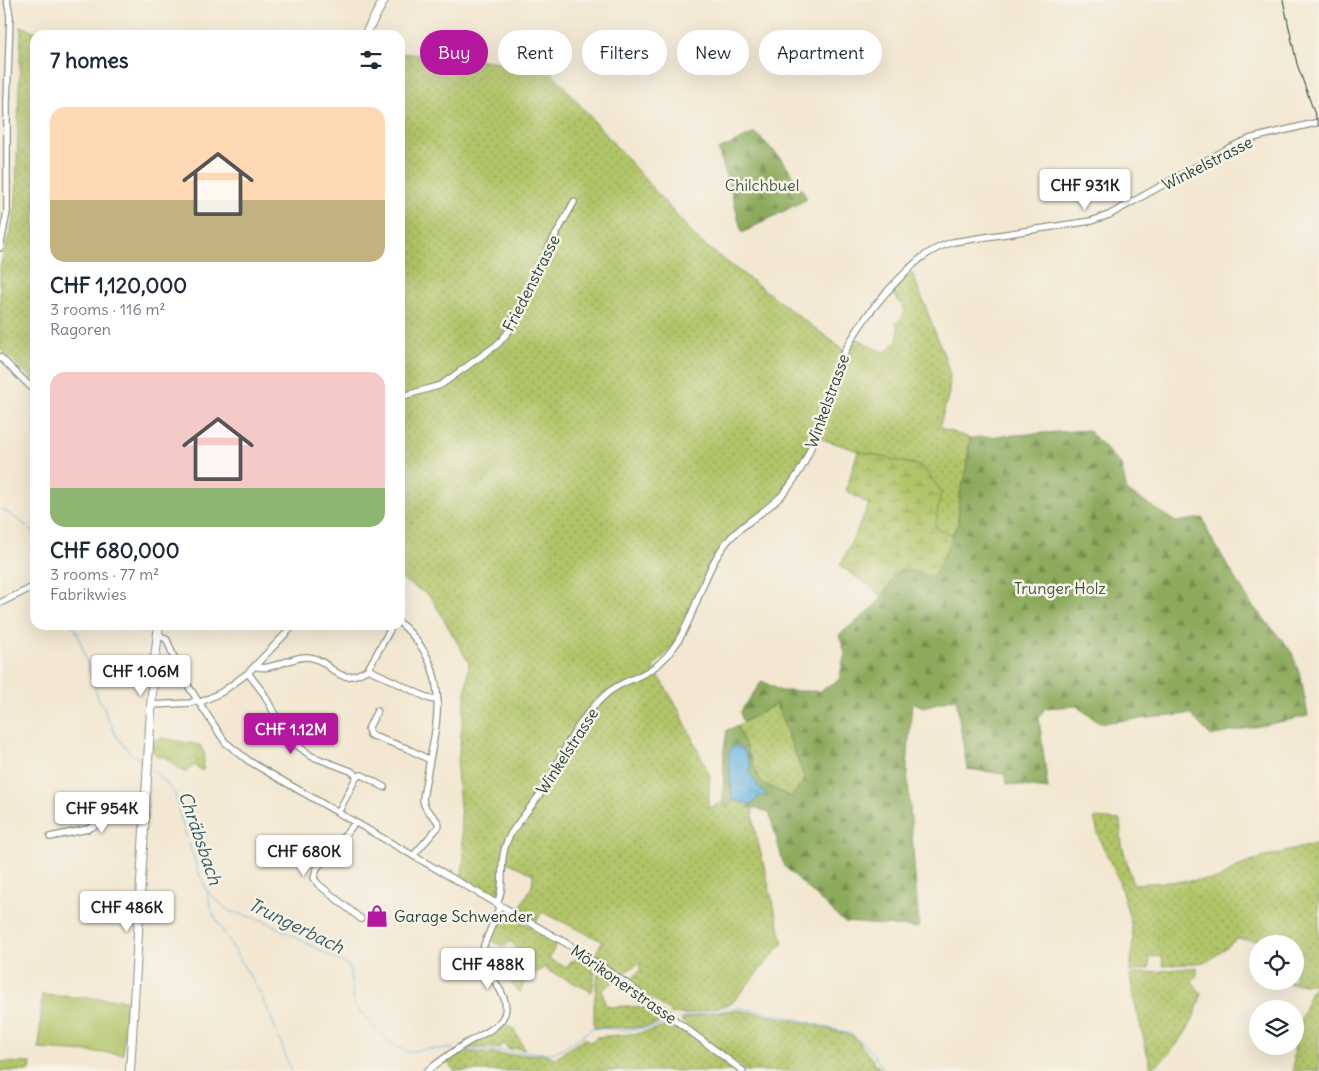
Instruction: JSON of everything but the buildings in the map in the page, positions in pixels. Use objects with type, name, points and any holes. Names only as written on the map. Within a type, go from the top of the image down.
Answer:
[{"type":"main road","points":[[368,30],[384,0]]},
{"type":"main road","points":[[130,1071],[151,705],[158,630]]},
{"type":"street","points":[[0,248],[7,212],[7,93],[10,16],[7,0]]},
{"type":"street","name":"Winkelstrasse","points":[[499,905],[503,852],[509,837],[548,782],[568,743],[601,698],[612,688],[641,676],[659,665],[674,648],[690,619],[709,570],[721,550],[744,525],[786,491],[806,459],[836,371],[849,342],[873,306],[914,263],[938,247],[953,242],[1091,221],[1109,215],[1249,139],[1319,122]]},
{"type":"street","name":"Friedenstrasse","points":[[405,396],[441,385],[498,344],[509,330],[549,247],[574,202]]},
{"type":"street","points":[[0,357],[30,386]]},
{"type":"street","points":[[0,603],[30,588]]},
{"type":"street","points":[[405,628],[419,643],[429,660],[436,682],[438,700],[437,719],[423,803],[426,810],[436,818],[439,824],[413,856]]},
{"type":"street","name":"Mörikonerstrasse","points":[[159,630],[167,640],[178,669],[198,702],[230,747],[276,777],[354,823],[571,946],[623,981],[743,1071]]},
{"type":"street","points":[[151,705],[198,702],[222,692],[248,673],[289,630]]},
{"type":"street","points":[[255,666],[262,668],[305,657],[315,659],[344,676],[355,676],[368,669],[390,630]]},
{"type":"street","points":[[368,669],[438,700]]},
{"type":"street","points":[[248,673],[264,694],[283,730],[293,742],[311,756],[384,786]]},
{"type":"street","points":[[377,711],[368,729],[370,735],[406,748],[430,760]]},
{"type":"street","points":[[338,813],[357,776]]},
{"type":"street","points":[[50,837],[88,829],[146,803]]},
{"type":"street","points":[[354,823],[318,868],[314,878],[316,882],[361,919]]},
{"type":"street","points":[[427,1071],[465,1044],[491,1030],[503,1017],[506,1008],[505,1000],[489,972],[484,961],[483,952],[499,905]]},
{"type":"green space","points":[[21,26],[31,30],[30,376],[0,349],[0,267],[13,221],[16,197]]},
{"type":"green space","points":[[405,53],[420,55],[420,75],[488,75],[488,61],[498,62],[498,75],[554,75],[698,240],[844,350],[806,455],[787,487],[726,541],[686,623],[670,650],[653,667],[678,708],[710,776],[708,808],[723,802],[725,806],[734,801],[750,804],[748,807],[752,807],[755,830],[783,943],[731,1004],[685,1015],[672,1014],[629,980],[640,971],[640,963],[622,974],[594,957],[602,941],[542,912],[535,924],[517,913],[532,886],[533,874],[509,863],[503,866],[499,894],[495,899],[459,880],[464,858],[457,770],[469,663],[431,597],[405,581]]},
{"type":"green space","name":"Chilchbuel","points":[[755,133],[784,163],[807,199],[742,233],[718,150]]},
{"type":"green space","points":[[910,271],[944,355],[950,375],[949,393],[940,425],[943,429],[970,438],[965,479],[960,492],[958,523],[953,535],[935,528],[923,467],[858,451],[816,437],[833,384],[854,337],[884,353],[896,341],[898,328],[896,323],[905,311],[890,292]]},
{"type":"green space","name":"Trunger Holz","points":[[1088,430],[1121,465],[1127,491],[1176,522],[1203,518],[1210,536],[1251,604],[1292,653],[1301,678],[1308,716],[1211,736],[1190,714],[1099,723],[1077,706],[1045,708],[1039,718],[1048,789],[1007,784],[1004,774],[967,769],[956,698],[923,707],[912,702],[907,768],[919,928],[844,922],[784,866],[769,812],[748,807],[755,802],[759,794],[750,773],[750,764],[743,748],[729,753],[731,792],[734,801],[725,807],[723,802],[724,750],[727,730],[737,726],[761,783],[792,797],[805,779],[776,704],[743,722],[740,712],[762,681],[781,691],[820,691],[839,680],[845,653],[839,635],[875,606],[898,572],[902,569],[913,571],[946,552],[958,523],[960,492],[965,479],[970,438]]},
{"type":"green space","points":[[858,451],[923,467],[941,491],[935,528],[953,535],[934,577],[902,569],[896,573],[882,598],[871,587],[840,566],[869,505],[846,490]]},
{"type":"green space","points":[[776,704],[805,779],[792,797],[761,783],[737,726]]},
{"type":"green space","points":[[162,738],[200,745],[205,755],[202,771],[194,765],[185,773],[163,756],[160,758],[153,752],[153,741]]},
{"type":"green space","points":[[1094,818],[1120,820],[1122,845],[1133,884],[1219,879],[1237,867],[1261,858],[1319,843],[1319,1071],[1293,1071],[1294,1055],[1304,1055],[1304,1011],[1315,984],[1304,984],[1304,935],[1249,935],[1249,940],[1237,939],[1207,962],[1163,966],[1162,956],[1150,957],[1149,968],[1130,972],[1133,938],[1131,923],[1118,878],[1100,841]]},
{"type":"green space","points":[[500,911],[504,911],[557,942],[549,959],[568,968],[571,961],[575,961],[579,954],[596,965],[592,991],[590,992],[546,970],[546,966],[536,973],[528,972],[520,993],[514,987],[503,968],[510,957],[515,959],[521,954],[511,941],[505,946],[495,943],[492,940],[493,935],[490,935]]},
{"type":"green space","points":[[1197,967],[1197,975],[1192,981],[1201,994],[1194,1016],[1183,1036],[1169,1054],[1151,1069],[1130,976]]},
{"type":"green space","points":[[604,971],[616,980],[602,990],[605,1003],[609,1007],[647,1008],[651,1006],[669,1017],[662,1022],[644,1027],[594,1028],[594,1004],[598,973]]},
{"type":"green space","points":[[42,995],[126,1000],[123,1054],[39,1049]]},
{"type":"green space","points":[[736,1010],[817,1025],[854,1037],[882,1071],[746,1071],[681,1021],[701,1015]]},
{"type":"green space","points":[[503,1024],[514,1029],[525,1050],[519,1048],[508,1049],[504,1043],[500,1048],[463,1048]]},
{"type":"green space","points":[[674,1025],[689,1033],[738,1071],[454,1071],[446,1060],[458,1051],[508,1055],[545,1054],[555,1058],[585,1038],[590,1042],[597,1037],[640,1033]]},
{"type":"green space","points":[[0,1062],[31,1063],[30,1071],[0,1071]]},
{"type":"water","points":[[735,745],[742,748],[750,764],[750,773],[758,787],[767,797],[759,795],[755,802],[750,804],[734,801],[732,798],[729,753]]},
{"type":"waterway","name":"Chräbsbach","points":[[0,508],[30,529]]},
{"type":"waterway","name":"Chräbsbach","points":[[75,630],[107,719],[118,738],[130,753],[145,764]]},
{"type":"waterway","name":"Chräbsbach","points":[[152,770],[175,794],[183,826],[200,876],[207,890],[211,909]]},
{"type":"waterway","name":"Trungerbach","points":[[207,891],[223,906]]},
{"type":"waterway","name":"Trungerbach","points":[[224,907],[229,911],[265,921],[349,966],[354,1004],[378,1032],[395,1046],[407,1052],[425,1049],[453,1049]]},
{"type":"waterway","name":"Chräbsbach","points":[[212,912],[260,993],[291,1071]]},
{"type":"waterway","name":"Trungerbach","points":[[679,1019],[708,1012],[740,1008],[787,1016],[853,1035],[870,1050],[885,1071]]},
{"type":"waterway","name":"Trungerbach","points":[[465,1050],[552,1053],[566,1047],[593,1028],[628,1030],[655,1027],[672,1022]]},
{"type":"railway","points":[[1283,0],[1297,64],[1319,126]]},
{"type":"place","name":"Garage Schwender","points":[[377,916]]}]
